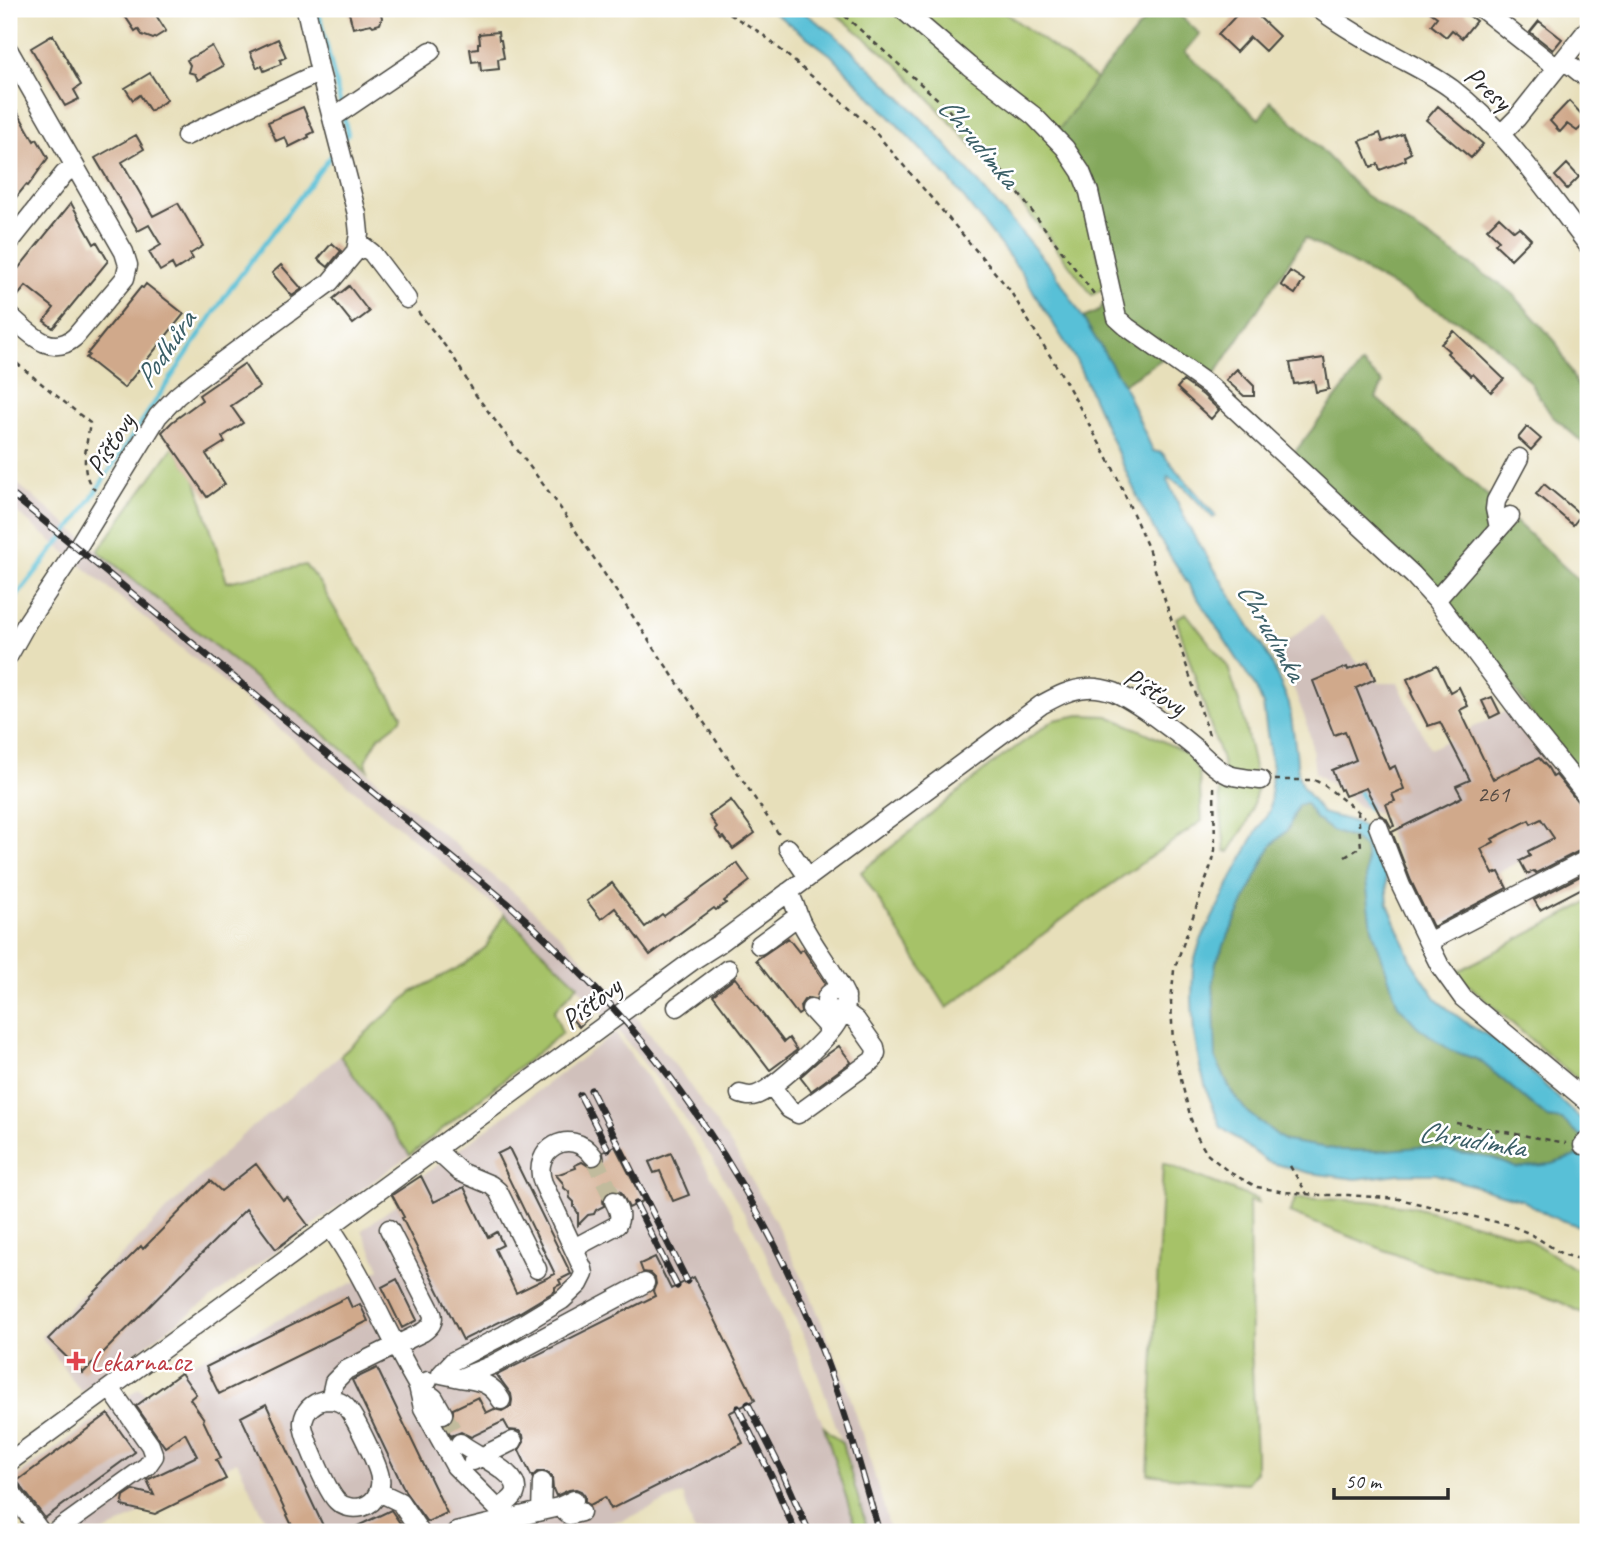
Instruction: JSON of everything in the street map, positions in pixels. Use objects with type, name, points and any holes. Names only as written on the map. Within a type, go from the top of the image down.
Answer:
[{"type":"street","points":[[306,9],[357,214],[358,242],[372,253],[407,299]]},
{"type":"street","points":[[902,9],[1034,116],[1065,148],[1081,172],[1089,192],[1117,318],[1210,386],[1389,551],[1436,600],[1529,724],[1588,797]]},
{"type":"street","name":"Presy","points":[[1320,9],[1450,88],[1486,119],[1501,134],[1588,245]]},
{"type":"street","points":[[1482,9],[1560,64],[1588,79]]},
{"type":"street","points":[[1501,134],[1517,118],[1588,29]]},
{"type":"street","points":[[334,126],[431,51]]},
{"type":"street","points":[[9,315],[43,342],[55,346],[65,344],[75,337],[125,278],[128,265],[124,252],[75,166],[11,61]]},
{"type":"street","points":[[186,136],[320,72]]},
{"type":"street","points":[[9,243],[64,174],[75,166]]},
{"type":"street","name":"Píšťovy","points":[[9,655],[158,416],[194,382],[330,282],[351,257],[358,242]]},
{"type":"street","points":[[1436,600],[1504,522],[1495,509],[1496,501],[1519,458]]},
{"type":"street","name":"Píšťovy","points":[[9,1462],[1041,705],[1079,689],[1099,688],[1114,692],[1167,727],[1213,765],[1230,775],[1261,780]]},
{"type":"street","points":[[1369,824],[1440,966],[1463,998],[1588,1102]]},
{"type":"street","points":[[788,848],[806,879]]},
{"type":"street","points":[[1428,942],[1588,859]]},
{"type":"street","points":[[740,1094],[756,1095],[783,1078],[839,1021],[842,1006],[840,985],[798,916],[788,892]]},
{"type":"street","points":[[759,945],[798,916]]},
{"type":"street","points":[[660,984],[679,1009],[727,969]]},
{"type":"street","points":[[771,1086],[789,1109],[798,1114],[873,1060],[876,1053],[873,1044],[854,1017],[842,1006]]},
{"type":"street","points":[[811,1009],[831,1031]]},
{"type":"street","points":[[418,1385],[441,1374],[453,1361],[556,1304],[579,1284],[584,1274],[581,1262],[543,1183],[540,1171],[546,1153],[562,1143],[581,1145],[593,1156]]},
{"type":"street","points":[[436,1150],[460,1172],[491,1185],[498,1191],[537,1269]]},
{"type":"street","points":[[574,1248],[617,1225],[620,1214],[614,1201]]},
{"type":"street","points":[[330,1227],[351,1270],[418,1385],[423,1408],[457,1469],[524,1532]]},
{"type":"street","points":[[330,1400],[334,1382],[341,1374],[427,1330],[432,1324],[433,1317],[389,1229]]},
{"type":"street","points":[[460,1378],[492,1365],[645,1283]]},
{"type":"street","points":[[166,1347],[187,1343]]},
{"type":"street","points":[[441,1374],[488,1385],[501,1400]]},
{"type":"street","points":[[418,1385],[434,1398],[443,1414]]},
{"type":"street","points":[[55,1532],[147,1466],[154,1456],[110,1388]]},
{"type":"street","points":[[330,1400],[346,1406],[353,1416],[379,1472],[379,1492],[371,1502],[359,1508],[345,1506],[331,1493],[305,1437],[302,1425],[305,1413],[313,1404],[330,1400]]},
{"type":"street","points":[[457,1469],[513,1441]]},
{"type":"street","points":[[460,1443],[511,1475],[516,1485],[504,1514]]},
{"type":"street","points":[[542,1482],[559,1506]]},
{"type":"street","points":[[9,1489],[41,1532]]},
{"type":"street","points":[[379,1492],[400,1502],[420,1532]]},
{"type":"street","points":[[514,1495],[559,1506]]},
{"type":"street","points":[[456,1532],[504,1514],[559,1506]]},
{"type":"path","points":[[721,9],[761,33],[869,125],[1009,289],[1063,377],[1112,468],[1148,548],[1210,738]]},
{"type":"path","points":[[837,9],[942,103],[989,154],[1096,296]]},
{"type":"path","points":[[407,299],[453,356],[475,394],[555,500],[788,848]]},
{"type":"path","points":[[9,357],[90,423],[83,462],[91,487]]},
{"type":"path","points":[[1213,765],[1215,849],[1174,970],[1172,1016],[1173,1043],[1179,1072],[1196,1135],[1207,1154],[1229,1172],[1256,1187],[1307,1194],[1399,1199],[1509,1225],[1531,1234],[1562,1254],[1588,1258]]},
{"type":"path","points":[[1261,780],[1314,780],[1358,811],[1369,824]]},
{"type":"path","points":[[1358,811],[1369,824]]},
{"type":"path","points":[[1345,857],[1361,847],[1369,824]]},
{"type":"path","points":[[1456,1123],[1586,1143]]},
{"type":"path","points":[[1290,1166],[1307,1194]]},
{"type":"shaded area","points":[[9,477],[519,897],[561,936],[628,1007],[682,1074],[733,1148],[775,1221],[811,1296],[845,1381],[891,1532],[868,1532],[842,1443],[806,1341],[755,1232],[714,1161],[664,1088],[611,1022],[504,914],[9,506]]},
{"type":"shaded area","points":[[1321,615],[1358,663],[1369,659],[1379,683],[1398,683],[1430,749],[1506,711],[1588,814],[1588,885],[1540,910],[1520,861],[1499,872],[1508,890],[1502,893],[1503,896],[1434,929],[1395,850],[1382,815],[1358,806],[1315,773],[1305,718],[1278,649]]},
{"type":"shaded area","points":[[615,1033],[674,1115],[733,1214],[787,1334],[824,1427],[857,1532],[694,1532],[683,1494],[623,1520],[551,1532],[271,1532],[237,1461],[105,1532],[27,1532],[9,1482],[139,1388],[146,1396],[190,1364],[380,1269],[362,1230],[397,1204],[391,1191],[448,1158]]},
{"type":"shaded area","points":[[340,1056],[410,1155],[81,1392],[41,1336],[239,1138]]},
{"type":"green space","points":[[830,9],[1000,9],[1096,79],[1050,142],[1082,183],[1106,287],[1092,295],[989,164],[898,65]]},
{"type":"green space","points":[[1154,9],[1173,9],[1200,34],[1185,52],[1259,119],[1271,101],[1364,194],[1511,292],[1556,342],[1577,385],[1588,396],[1588,447],[1552,416],[1529,381],[1485,336],[1305,238],[1212,379],[1173,352],[1123,384],[1083,318],[1097,312],[1108,299],[1082,183],[1050,142],[1096,79]]},
{"type":"green space","points":[[1362,364],[1383,383],[1376,398],[1489,497],[1492,526],[1435,593],[1292,456]]},
{"type":"green space","points":[[173,447],[195,478],[227,582],[305,565],[319,582],[402,715],[401,720],[379,737],[366,760],[368,770],[98,551]]},
{"type":"green space","points":[[1515,521],[1588,589],[1588,791],[1484,649],[1442,601]]},
{"type":"green space","points":[[1186,613],[1228,667],[1242,711],[1258,786],[1248,822],[1229,852],[1225,851],[1218,782],[1224,782],[1223,764],[1176,618]]},
{"type":"green space","points":[[1080,715],[1108,716],[1188,754],[1199,772],[1202,821],[1072,912],[947,1008],[861,872],[991,765],[1054,720]]},
{"type":"green space","points":[[1305,803],[1316,819],[1332,831],[1354,839],[1365,847],[1372,928],[1398,1005],[1450,1050],[1479,1060],[1548,1118],[1566,1123],[1588,1144],[1588,1152],[1552,1164],[1517,1168],[1492,1158],[1340,1150],[1285,1141],[1248,1113],[1232,1093],[1216,1059],[1213,980],[1216,962],[1270,846],[1288,829],[1298,805]]},
{"type":"green space","points":[[1588,902],[1588,1087],[1455,973]]},
{"type":"green space","points":[[504,914],[578,985],[554,1011],[562,1033],[410,1155],[340,1056],[412,992],[465,964],[486,947]]},
{"type":"green space","points":[[1163,1163],[1258,1200],[1258,1203],[1249,1201],[1256,1472],[1247,1483],[1148,1474]]},
{"type":"green space","points":[[1296,1198],[1369,1201],[1414,1207],[1525,1237],[1573,1268],[1588,1270],[1588,1316],[1560,1302],[1516,1287],[1436,1270],[1289,1213]]},
{"type":"green space","points":[[824,1427],[842,1443],[868,1532],[857,1532]]},
{"type":"water","points":[[769,9],[799,9],[834,34],[935,132],[1055,272],[1123,384],[1153,451],[1162,453],[1216,516],[1213,518],[1185,488],[1168,477],[1191,531],[1270,659],[1289,703],[1302,786],[1322,813],[1355,822],[1374,834],[1384,854],[1388,904],[1413,964],[1438,1001],[1508,1050],[1588,1126],[1588,1144],[1562,1120],[1548,1118],[1479,1060],[1450,1050],[1417,1026],[1398,1005],[1372,928],[1365,848],[1354,839],[1332,831],[1316,819],[1305,803],[1298,805],[1288,829],[1270,847],[1216,962],[1213,980],[1216,1059],[1232,1093],[1248,1113],[1285,1141],[1340,1150],[1377,1151],[1420,1147],[1492,1158],[1517,1168],[1552,1164],[1588,1152],[1588,1229],[1552,1217],[1522,1200],[1435,1174],[1399,1174],[1356,1179],[1310,1173],[1268,1162],[1221,1127],[1200,1067],[1194,1034],[1193,966],[1200,942],[1251,841],[1270,810],[1272,768],[1263,705],[1256,688],[1158,537],[1077,362],[1022,273],[949,179],[831,55]]},
{"type":"building","points":[[130,9],[152,9],[166,31],[153,39],[142,35],[138,29],[135,31],[123,13]]},
{"type":"building","points":[[348,9],[380,9],[380,24],[353,28]]},
{"type":"building","points":[[1242,9],[1269,9],[1260,18],[1279,36],[1265,51],[1250,37],[1236,52],[1218,35]]},
{"type":"building","points":[[1426,9],[1460,9],[1476,21],[1462,38],[1452,30],[1446,37],[1431,25],[1437,17]]},
{"type":"building","points":[[1539,21],[1562,39],[1553,50],[1530,32]]},
{"type":"building","points":[[498,32],[504,58],[498,59],[499,69],[481,71],[480,61],[472,62],[470,49],[478,48],[479,34]]},
{"type":"building","points":[[53,35],[81,85],[74,90],[79,99],[65,106],[31,48]]},
{"type":"building","points":[[278,39],[286,57],[280,60],[281,64],[264,71],[262,66],[257,68],[250,52]]},
{"type":"building","points":[[212,46],[223,66],[198,80],[195,74],[188,72],[190,65],[187,60]]},
{"type":"building","points":[[150,73],[167,100],[150,111],[140,95],[133,100],[125,88]]},
{"type":"building","points":[[9,97],[34,141],[37,139],[48,158],[28,186],[26,185],[9,206]]},
{"type":"building","points":[[1569,101],[1588,121],[1577,131],[1567,124],[1560,132],[1550,121]]},
{"type":"building","points":[[1438,106],[1483,144],[1471,158],[1426,120]]},
{"type":"building","points":[[303,107],[314,132],[289,147],[285,137],[276,141],[268,122]]},
{"type":"building","points":[[1380,133],[1383,142],[1403,134],[1411,153],[1405,156],[1406,160],[1380,170],[1378,164],[1371,167],[1360,141]]},
{"type":"building","points":[[136,135],[144,149],[122,162],[153,216],[178,203],[203,246],[190,254],[193,259],[175,270],[172,264],[160,271],[149,252],[161,245],[149,225],[138,231],[95,158]]},
{"type":"building","points":[[1567,164],[1579,177],[1567,189],[1555,176]]},
{"type":"building","points":[[71,203],[94,244],[97,242],[108,261],[53,328],[44,321],[54,308],[26,286],[16,298],[9,292],[9,280]]},
{"type":"building","points":[[1499,217],[1514,231],[1519,227],[1531,239],[1511,259],[1495,244],[1499,240],[1487,229]]},
{"type":"building","points":[[332,243],[341,251],[328,267],[318,259]]},
{"type":"building","points":[[281,265],[302,289],[292,296],[272,273]]},
{"type":"building","points":[[1290,271],[1304,280],[1295,294],[1281,285]]},
{"type":"building","points":[[146,284],[184,314],[124,388],[86,358]]},
{"type":"building","points":[[349,286],[369,312],[353,324],[333,299]]},
{"type":"building","points":[[1454,331],[1504,379],[1491,392],[1447,353],[1449,351],[1441,344]]},
{"type":"building","points":[[1324,358],[1329,389],[1316,392],[1314,381],[1294,384],[1290,363]]},
{"type":"building","points":[[244,364],[259,387],[231,406],[243,423],[222,437],[225,442],[206,454],[225,484],[207,497],[162,432],[202,400],[199,395]]},
{"type":"building","points":[[1237,369],[1254,386],[1254,396],[1244,396],[1226,380]]},
{"type":"building","points":[[1183,381],[1219,410],[1211,419],[1177,388]]},
{"type":"building","points":[[1527,427],[1541,439],[1531,450],[1518,438]]},
{"type":"building","points":[[1544,484],[1581,515],[1573,525],[1536,494]]},
{"type":"building","points":[[1368,662],[1375,679],[1356,688],[1389,769],[1395,766],[1404,789],[1392,794],[1395,801],[1386,804],[1394,826],[1391,827],[1386,818],[1380,815],[1366,788],[1345,796],[1342,789],[1340,790],[1332,770],[1356,760],[1345,731],[1334,735],[1313,681],[1347,667],[1348,670]]},
{"type":"building","points":[[1437,665],[1450,692],[1459,687],[1468,706],[1460,710],[1493,779],[1539,758],[1588,814],[1588,848],[1536,873],[1534,871],[1527,874],[1520,861],[1530,856],[1528,851],[1554,838],[1541,819],[1531,824],[1529,820],[1492,839],[1494,842],[1481,849],[1493,874],[1499,872],[1507,888],[1433,927],[1392,832],[1462,797],[1456,786],[1470,780],[1440,722],[1428,726],[1411,693],[1413,692],[1407,679]]},
{"type":"building","points":[[1492,697],[1500,713],[1490,718],[1482,701]]},
{"type":"building","points":[[731,800],[755,833],[733,849],[724,837],[722,839],[709,816]]},
{"type":"building","points":[[737,863],[750,881],[724,901],[726,903],[716,910],[714,908],[650,955],[615,908],[601,919],[587,901],[612,883],[645,927]]},
{"type":"building","points":[[1588,872],[1588,885],[1540,910],[1534,900]]},
{"type":"building","points":[[788,938],[799,952],[803,949],[830,990],[818,1000],[804,1000],[798,1015],[756,960]]},
{"type":"building","points":[[735,978],[784,1042],[789,1038],[797,1050],[770,1070],[713,995]]},
{"type":"building","points":[[582,1007],[590,1016],[579,1027],[571,1018]]},
{"type":"building","points":[[839,1046],[851,1062],[811,1091],[800,1077]]},
{"type":"building","points":[[615,1146],[643,1201],[629,1208],[621,1192],[610,1191],[604,1195],[604,1206],[588,1215],[578,1225],[574,1202],[556,1175],[576,1168],[575,1165],[582,1162],[590,1167],[597,1167],[604,1159],[603,1152]]},
{"type":"building","points":[[509,1148],[571,1274],[559,1280],[561,1284],[555,1287],[555,1291],[463,1340],[392,1195],[421,1176],[434,1202],[464,1187],[488,1237],[497,1232],[503,1245],[495,1249],[516,1293],[555,1274],[497,1154]]},
{"type":"building","points":[[671,1153],[689,1195],[673,1201],[660,1171],[654,1173],[649,1162]]},
{"type":"building","points":[[256,1164],[283,1200],[287,1197],[308,1225],[276,1249],[246,1209],[83,1373],[48,1339],[210,1181],[221,1191]]},
{"type":"building","points":[[655,1257],[671,1289],[694,1277],[755,1400],[729,1413],[743,1443],[611,1509],[605,1497],[590,1505],[585,1502],[581,1491],[576,1489],[556,1496],[552,1477],[547,1472],[537,1472],[532,1477],[519,1450],[524,1442],[523,1435],[519,1431],[509,1430],[504,1421],[471,1437],[461,1432],[451,1436],[445,1425],[453,1419],[453,1409],[478,1397],[486,1413],[494,1409],[502,1411],[511,1406],[511,1394],[497,1375],[655,1296],[655,1278],[650,1273],[643,1272],[640,1264]]},
{"type":"building","points":[[397,1279],[417,1320],[402,1328],[382,1287]]},
{"type":"building","points":[[347,1297],[352,1308],[360,1304],[368,1321],[219,1394],[206,1367]]},
{"type":"building","points":[[377,1368],[447,1513],[427,1522],[406,1493],[352,1380]]},
{"type":"building","points":[[181,1373],[196,1394],[190,1399],[204,1419],[221,1458],[216,1460],[226,1479],[155,1514],[122,1506],[124,1496],[133,1490],[154,1495],[147,1480],[197,1456],[185,1433],[165,1447],[136,1406]]},
{"type":"building","points":[[266,1404],[326,1532],[295,1532],[241,1417]]},
{"type":"building","points":[[108,1414],[135,1452],[45,1518],[17,1481]]},
{"type":"building","points":[[391,1510],[406,1532],[345,1532]]},
{"type":"waterway","name":"Podhůra","points":[[318,9],[340,102]]},
{"type":"waterway","name":"Podhůra","points":[[343,115],[348,134],[343,139]]},
{"type":"waterway","name":"Podhůra","points":[[9,606],[76,521],[230,289],[334,152]]},
{"type":"waterway","points":[[1359,791],[1368,808]]},
{"type":"tunnel","points":[[593,1156],[614,1201]]},
{"type":"tunnel","points":[[443,1414],[460,1443]]},
{"type":"railway","points":[[9,492],[511,906],[576,968],[636,1034],[715,1141],[786,1268],[802,1301],[834,1384],[879,1532]]},
{"type":"railway","points":[[591,1090],[687,1281]]},
{"type":"railway","points":[[580,1095],[608,1149]]},
{"type":"railway","points":[[636,1204],[677,1286]]},
{"type":"railway","points":[[748,1404],[809,1532]]},
{"type":"railway","points":[[738,1408],[795,1532]]},
{"type":"place","name":"Lekarna.cz","points":[[76,1361]]},
{"type":"water label","name":"Chrudimka","points":[[979,142]]},
{"type":"water label","name":"Chrudimka","points":[[1272,631]]},
{"type":"water label","name":"Chrudimka","points":[[1472,1139]]}]
